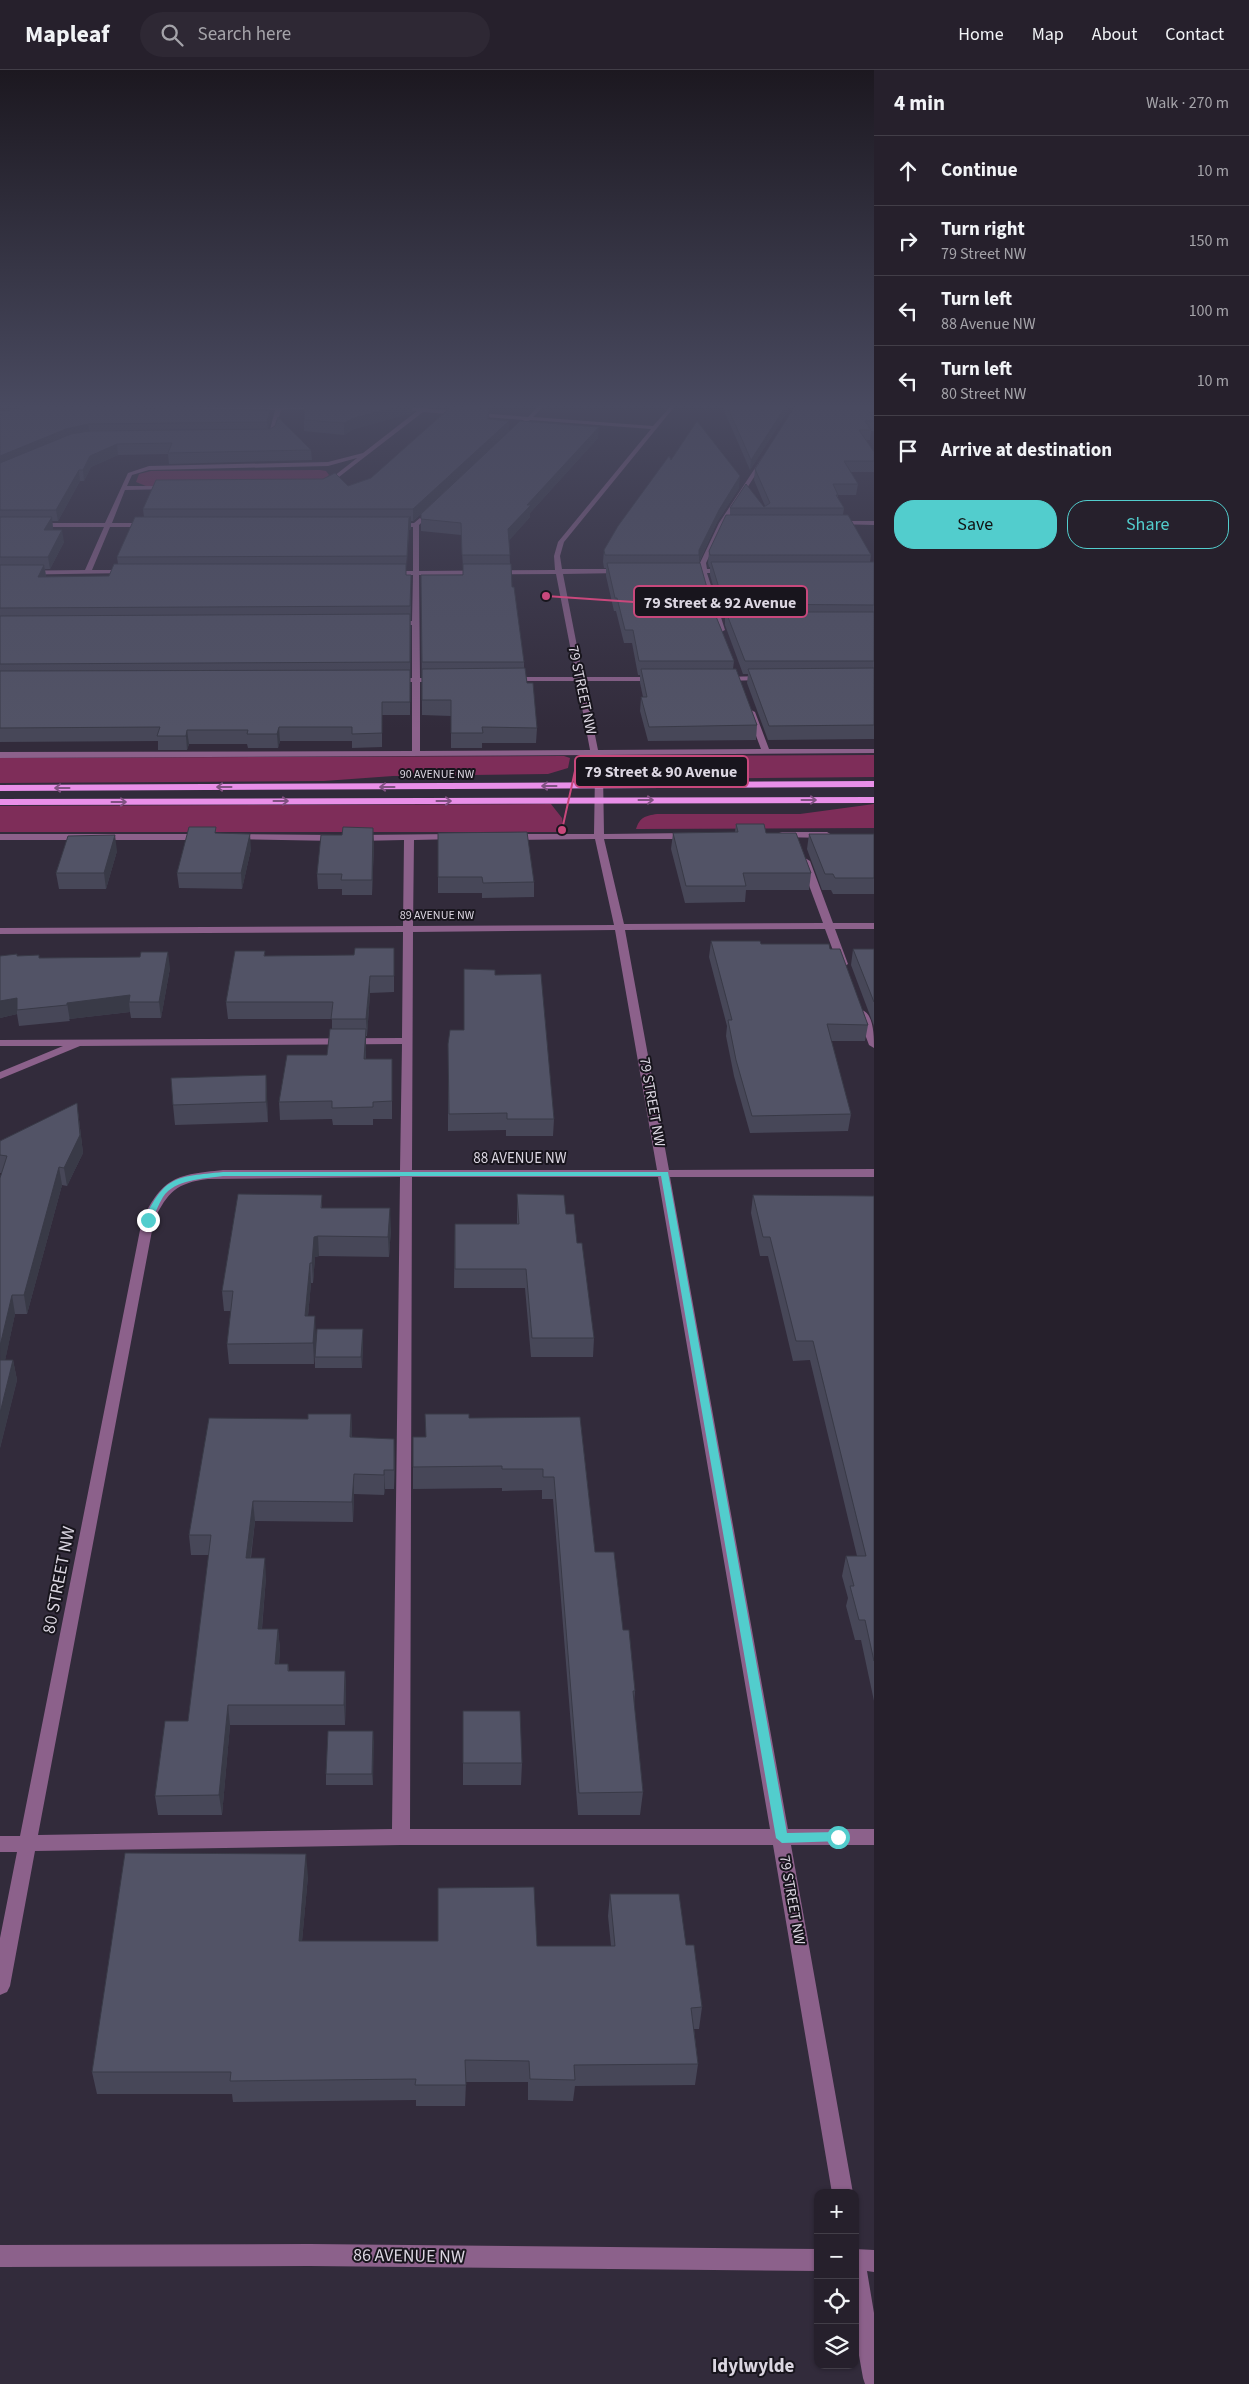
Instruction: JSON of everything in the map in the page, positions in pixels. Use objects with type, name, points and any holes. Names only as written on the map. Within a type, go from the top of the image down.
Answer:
[{"type":"main road","name":"90 AVENUE NW","points":[[0,802],[598,793],[874,784]]},
{"type":"main road","name":"90 AVENUE NW","points":[[0,788],[598,793],[874,800]]},
{"type":"street","points":[[88,572],[112,514]]},
{"type":"street","points":[[387,525],[416,525],[428,514]]},
{"type":"street","name":"79 STREET NW","points":[[583,514],[560,542],[557,556],[578,679],[599,773],[598,836],[620,927],[665,1173],[842,2189]]},
{"type":"street","points":[[723,637],[703,563],[728,514]]},
{"type":"street","points":[[722,523],[732,523]]},
{"type":"street","points":[[830,523],[874,523]]},
{"type":"street","points":[[29,525],[159,525]]},
{"type":"street","points":[[416,525],[416,753]]},
{"type":"street","points":[[386,572],[629,571]]},
{"type":"street","points":[[676,571],[732,571]]},
{"type":"street","points":[[0,573],[138,572]]},
{"type":"street","points":[[718,621],[728,621]]},
{"type":"street","points":[[386,623],[415,623]]},
{"type":"street","points":[[735,668],[742,687]]},
{"type":"street","points":[[710,679],[768,678]]},
{"type":"street","points":[[502,679],[663,679]]},
{"type":"street","points":[[385,680],[444,680]]},
{"type":"street","points":[[748,706],[766,752]]},
{"type":"street","points":[[0,755],[874,751]]},
{"type":"street","points":[[776,835],[798,844],[835,835]]},
{"type":"street","points":[[0,836],[467,837]]},
{"type":"street","points":[[506,837],[700,836]]},
{"type":"street","points":[[401,1836],[407,1041],[410,928],[409,838]]},
{"type":"street","points":[[798,844],[848,978]]},
{"type":"street","name":"89 AVENUE NW","points":[[0,931],[874,926]]},
{"type":"street","points":[[858,1004],[873,1041]]},
{"type":"street","points":[[0,1043],[407,1041]]},
{"type":"street","points":[[0,1076],[82,1042]]},
{"type":"street","name":"88 AVENUE NW","points":[[168,1186],[191,1178],[223,1174],[874,1173]]},
{"type":"street","name":"80 STREET NW","points":[[0,1986],[148,1220],[159,1197],[168,1186]]},
{"type":"street","points":[[0,1844],[401,1836],[874,1837]]},
{"type":"street","name":"86 AVENUE NW","points":[[0,2256],[319,2255],[814,2260]]},
{"type":"street","points":[[859,2260],[874,2261]]},
{"type":"street","points":[[857,2279],[874,2378]]},
{"type":"shaded area","points":[[874,755],[874,777],[652,779],[633,770],[634,756]]},
{"type":"shaded area","points":[[564,756],[570,758],[568,768],[548,774],[393,776],[324,781],[0,783],[0,758]]},
{"type":"shaded area","points":[[551,804],[562,818],[564,832],[0,832],[0,806]]},
{"type":"shaded area","points":[[874,804],[874,828],[636,829],[639,822],[644,818],[657,814],[800,814]]},
{"type":"building","points":[[421,514],[522,514],[508,529],[510,555],[462,555],[461,523],[421,519]]},
{"type":"building","points":[[627,514],[717,514],[699,550],[699,555],[605,555],[604,550]]},
{"type":"building","points":[[726,515],[848,515],[871,555],[710,555],[709,551]]},
{"type":"building","points":[[0,517],[52,517],[44,530],[62,530],[48,557],[0,557]]},
{"type":"building","points":[[135,517],[411,517],[409,518],[407,556],[117,557]]},
{"type":"building","points":[[711,562],[874,562],[874,605],[724,604]]},
{"type":"building","points":[[607,563],[700,563],[713,609],[734,661],[639,661],[633,630],[625,630]]},
{"type":"building","points":[[114,564],[406,564],[406,575],[411,575],[410,606],[0,608],[0,565],[44,565],[38,577],[109,576]]},
{"type":"building","points":[[463,564],[511,564],[512,587],[514,587],[524,662],[422,662],[421,575],[463,575]]},
{"type":"building","points":[[726,612],[874,612],[874,661],[745,661]]},
{"type":"building","points":[[410,614],[410,662],[0,664],[0,616]]},
{"type":"building","points":[[525,668],[527,683],[533,683],[537,728],[482,727],[483,733],[451,733],[451,700],[422,700],[422,669]]},
{"type":"building","points":[[874,668],[874,725],[769,726],[748,669]]},
{"type":"building","points":[[641,669],[736,669],[757,725],[649,727],[641,697],[647,697]]},
{"type":"building","points":[[410,670],[410,702],[382,702],[382,733],[352,734],[352,727],[279,727],[277,734],[247,734],[248,730],[187,730],[186,736],[157,736],[160,727],[0,728],[0,671]]},
{"type":"building","points":[[736,824],[764,824],[766,833],[796,833],[811,873],[743,873],[746,886],[686,886],[673,833],[738,832]]},
{"type":"building","points":[[189,827],[216,827],[215,833],[250,834],[241,873],[177,873]]},
{"type":"building","points":[[343,827],[373,828],[372,880],[341,880],[342,874],[317,874],[321,835],[342,835]]},
{"type":"building","points":[[527,832],[534,882],[483,883],[482,877],[438,877],[438,833]]},
{"type":"building","points":[[809,834],[874,834],[874,878],[835,878],[833,874],[825,874]]},
{"type":"building","points":[[115,835],[104,873],[56,873],[68,836]]},
{"type":"building","points":[[711,941],[760,941],[761,944],[829,944],[830,949],[840,949],[868,1025],[827,1024],[851,1114],[752,1116],[736,1060],[728,1020],[732,1020]]},
{"type":"building","points":[[355,948],[394,948],[394,976],[370,976],[366,1019],[331,1019],[333,1002],[226,1002],[235,951],[265,951],[264,956],[354,955]]},
{"type":"building","points":[[853,949],[874,949],[874,1002]]},
{"type":"building","points":[[141,952],[168,952],[159,1002],[129,1002],[130,995],[67,1003],[67,1005],[17,1010],[17,998],[0,1001],[0,956],[17,954],[17,956],[39,955],[39,958],[140,957]]},
{"type":"building","points":[[464,969],[495,970],[495,975],[541,974],[554,1119],[507,1119],[507,1113],[449,1114],[448,1044],[450,1030],[464,1030]]},
{"type":"building","points":[[330,1029],[366,1029],[364,1059],[392,1059],[392,1101],[373,1102],[373,1107],[332,1108],[332,1101],[279,1102],[287,1055],[327,1055]]},
{"type":"building","points":[[266,1075],[266,1102],[173,1105],[171,1078]]},
{"type":"building","points":[[77,1103],[80,1135],[64,1168],[59,1167],[24,1295],[12,1295],[0,1346],[0,1178],[7,1156],[0,1155],[0,1141]]},
{"type":"building","points":[[238,1194],[322,1195],[321,1208],[390,1208],[388,1237],[314,1237],[305,1316],[315,1316],[313,1343],[227,1344],[233,1291],[222,1291]]},
{"type":"building","points":[[517,1194],[564,1195],[566,1214],[574,1214],[577,1243],[582,1243],[594,1338],[532,1338],[526,1269],[455,1269],[455,1224],[519,1224]]},
{"type":"building","points":[[753,1195],[874,1196],[874,1661],[865,1620],[859,1620],[850,1586],[854,1586],[846,1556],[866,1556],[813,1341],[796,1341],[770,1237],[763,1237]]},
{"type":"building","points":[[317,1329],[363,1329],[361,1357],[315,1357]]},
{"type":"building","points":[[0,1360],[13,1360],[0,1413]]},
{"type":"building","points":[[308,1414],[351,1414],[350,1437],[394,1439],[394,1470],[384,1470],[384,1475],[354,1474],[352,1502],[253,1501],[246,1558],[265,1558],[258,1629],[278,1629],[275,1664],[288,1664],[288,1671],[345,1671],[344,1705],[228,1705],[219,1795],[155,1796],[165,1721],[188,1721],[211,1535],[189,1535],[209,1418],[308,1419]]},
{"type":"building","points":[[425,1414],[469,1414],[469,1418],[580,1417],[595,1552],[614,1552],[623,1630],[629,1630],[643,1792],[579,1793],[554,1477],[543,1477],[543,1469],[502,1469],[502,1466],[413,1467],[413,1437],[426,1437]]},
{"type":"building","points":[[463,1711],[520,1711],[522,1763],[463,1763]]},
{"type":"building","points":[[328,1731],[373,1731],[372,1774],[326,1774]]},
{"type":"building","points":[[125,1853],[306,1854],[299,1941],[438,1941],[438,1888],[534,1887],[537,1946],[615,1946],[610,1894],[679,1894],[686,1945],[694,1945],[702,2007],[691,2008],[698,2064],[574,2065],[575,2080],[530,2079],[529,2061],[465,2060],[466,2085],[415,2085],[416,2079],[230,2081],[231,2072],[92,2072]]},
{"type":"place","name":"79 Street & 92 Avenue","points":[[546,596]]},
{"type":"place","name":"79 Street & 90 Avenue","points":[[562,830]]},
{"type":"district","name":"Idylwylde","points":[[753,2366]]},
{"type":"route","points":[[148,1220],[159,1197],[168,1186],[191,1178],[223,1174],[665,1173],[782,1838],[838,1837]]}]
